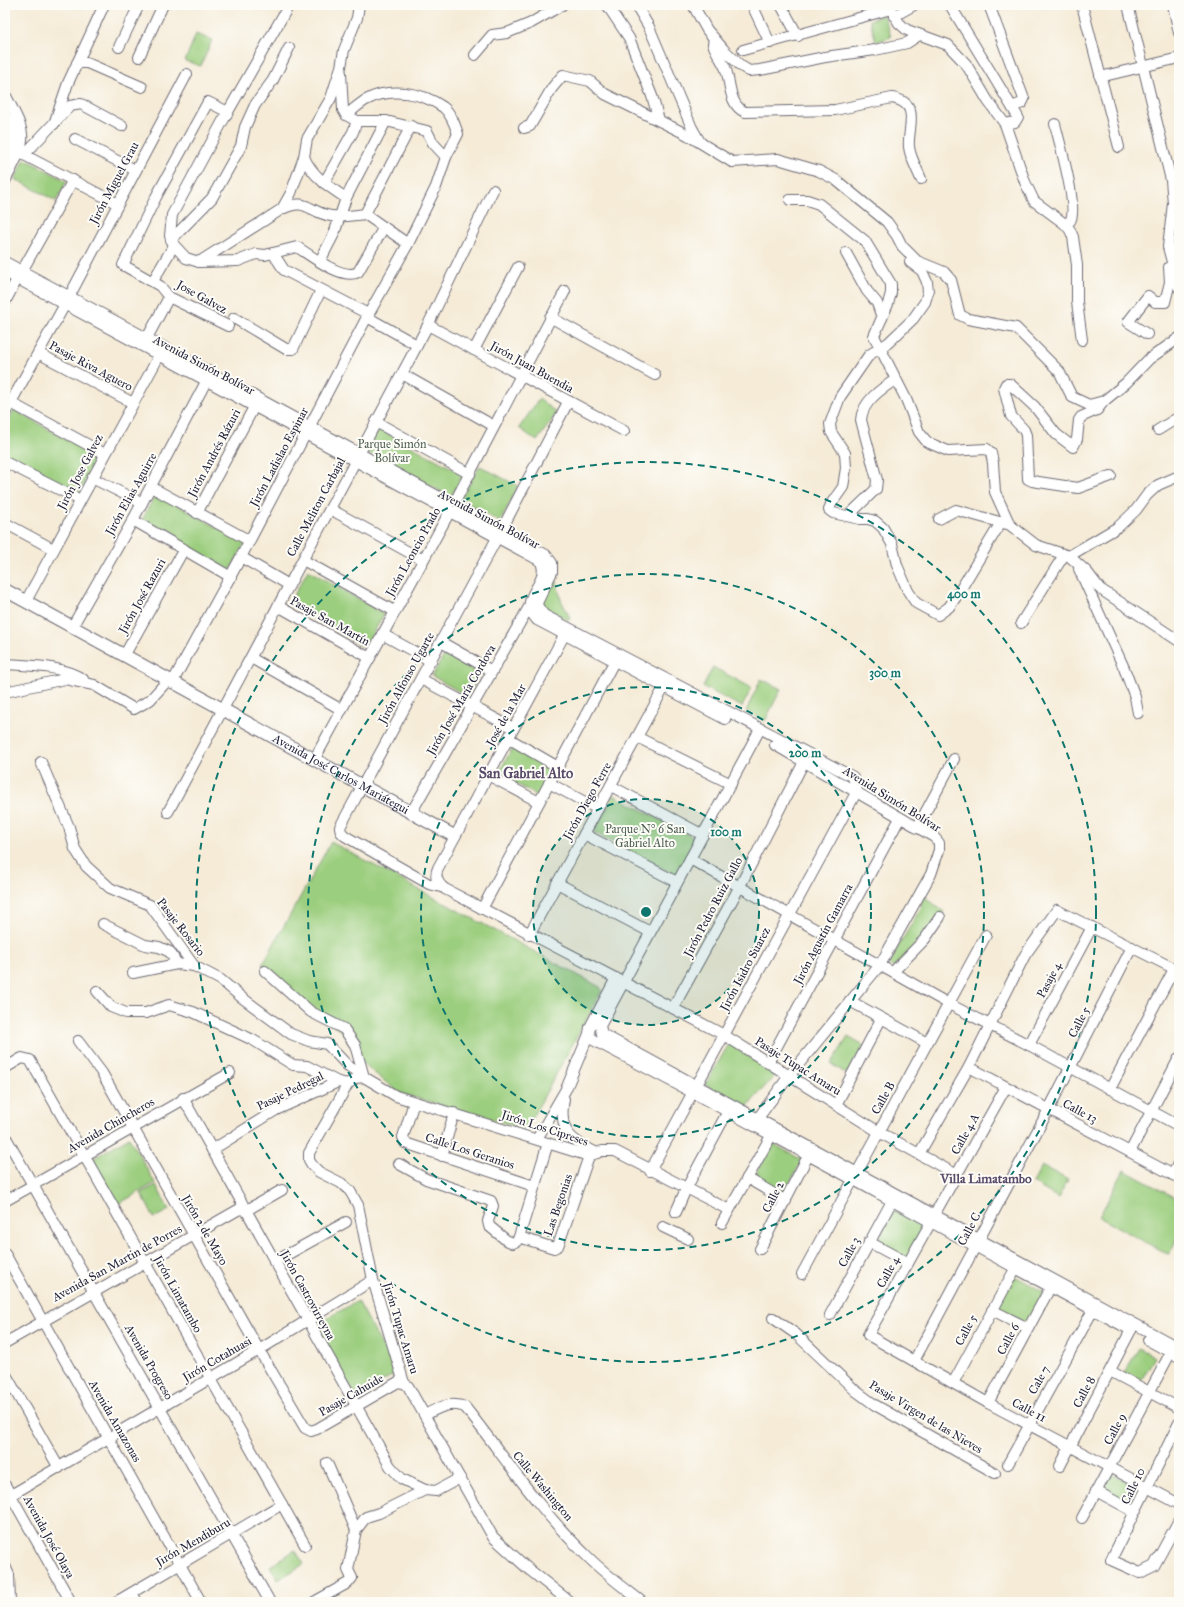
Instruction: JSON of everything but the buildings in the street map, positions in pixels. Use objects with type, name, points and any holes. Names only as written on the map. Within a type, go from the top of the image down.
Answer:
[{"type":"main road","name":"Avenida José Carlos Mariátegui","points":[[5,590],[223,711],[454,836]]},
{"type":"street","points":[[54,124],[76,63],[103,5]]},
{"type":"street","points":[[119,47],[139,5]]},
{"type":"street","points":[[139,57],[163,5]]},
{"type":"street","points":[[289,5],[228,112],[172,215],[170,225],[172,243],[186,258],[199,262],[238,261],[256,254],[265,255],[297,247],[339,272],[354,274],[358,272],[384,227]]},
{"type":"street","points":[[282,209],[291,193],[304,157],[307,139],[331,98],[341,67],[344,50],[357,18],[359,5]]},
{"type":"street","points":[[475,55],[492,35],[507,32],[531,23],[562,5]]},
{"type":"street","points":[[607,5],[629,38],[652,96],[659,120]]},
{"type":"street","points":[[636,5],[649,27],[692,128],[701,144]]},
{"type":"street","points":[[693,5],[714,38],[735,61],[748,70],[760,70],[825,57],[875,50],[907,43],[920,35]]},
{"type":"street","points":[[752,5],[770,43]]},
{"type":"street","points":[[781,5],[798,36]]},
{"type":"street","points":[[743,50],[914,5]]},
{"type":"street","points":[[950,5],[1018,117],[1017,120],[1005,124]]},
{"type":"street","points":[[989,5],[1024,99],[1022,103],[1012,107]]},
{"type":"street","points":[[1082,5],[1119,147]]},
{"type":"street","points":[[1128,5],[1171,180],[1173,204],[1168,247],[1170,282],[1167,298],[1165,302],[1155,302],[1148,296],[1128,322],[1147,334]]},
{"type":"street","points":[[1173,5],[1179,33]]},
{"type":"street","points":[[891,10],[908,30],[940,41],[956,53],[966,64],[1005,124],[1025,182],[1034,201],[1064,224],[1073,237],[1077,265],[1077,302],[1082,340]]},
{"type":"street","points":[[714,38],[713,44],[726,68],[732,96],[741,110],[745,112],[836,110],[887,99],[900,100],[906,104],[912,119],[909,148],[921,178]]},
{"type":"street","points":[[153,281],[172,243],[212,198],[242,146],[245,126],[256,105],[273,80],[289,48]]},
{"type":"street","points":[[1100,77],[1179,58]]},
{"type":"street","points":[[76,63],[87,63],[142,87]]},
{"type":"street","points":[[341,67],[343,110],[346,115],[357,121],[386,121],[411,126],[428,132],[433,143],[446,157]]},
{"type":"street","name":"Jirón Miguel Grau","points":[[5,413],[187,74]]},
{"type":"street","points":[[524,128],[530,126],[552,88],[563,75],[590,81],[605,94],[659,120],[732,162],[778,159],[819,171],[846,186],[856,198],[887,222],[897,236],[908,261],[922,271],[927,282],[928,292],[925,302],[913,319],[888,343],[869,354],[840,397],[830,424],[831,432],[847,457],[843,487],[831,504],[829,510],[832,513],[874,521],[883,528],[892,544],[897,565],[908,592],[916,603],[938,615],[950,607],[1005,524]]},
{"type":"street","name":"Jirón Ladislao Espinar","points":[[94,685],[134,709],[150,700],[170,681],[231,577],[367,316],[408,244],[436,187],[446,157],[458,134],[453,120],[444,108],[427,99],[405,92],[385,93],[366,100],[346,115]]},
{"type":"street","points":[[5,181],[15,150],[16,134],[7,98]]},
{"type":"street","name":"Jose Galvez","points":[[228,112],[208,102],[156,197],[123,265],[153,281],[160,286],[169,297],[231,322],[286,349],[293,349],[321,290]]},
{"type":"street","points":[[5,162],[15,150],[54,124],[70,106],[81,104],[122,126]]},
{"type":"street","points":[[324,182],[353,132],[357,121]]},
{"type":"street","points":[[320,261],[340,217],[346,198],[386,121]]},
{"type":"street","points":[[1055,124],[1070,188],[1073,213],[1070,221],[1064,224]]},
{"type":"street","points":[[365,214],[411,126]]},
{"type":"street","points":[[74,139],[135,170]]},
{"type":"street","points":[[15,150],[118,204]]},
{"type":"street","points":[[304,157],[308,167],[324,182],[346,198]]},
{"type":"street","points":[[5,302],[73,180]]},
{"type":"street","name":"Calle Meliton Carbajal","points":[[168,812],[428,325],[493,190]]},
{"type":"street","points":[[790,200],[807,200],[819,204],[865,241],[891,284],[891,293],[874,336],[895,380],[906,399],[919,432],[927,442],[948,451],[987,449],[991,453],[995,492],[1005,524]]},
{"type":"street","points":[[199,262],[282,209],[294,203],[302,204],[317,212],[340,217],[365,214],[408,244]]},
{"type":"street","points":[[902,246],[917,261],[944,272],[952,280],[960,315],[968,319],[1016,328],[1059,371],[1072,397],[1089,405],[1104,401]]},
{"type":"street","points":[[1168,247],[1179,288]]},
{"type":"street","points":[[273,253],[284,270],[417,345]]},
{"type":"street","points":[[846,253],[867,291],[877,303],[882,318]]},
{"type":"street","name":"Avenida Simón Bolívar","points":[[5,262],[159,356],[208,377],[499,534],[542,562],[543,573],[530,601],[533,605],[537,620],[566,631],[806,757],[853,777],[857,791]]},
{"type":"street","points":[[474,350],[518,267]]},
{"type":"street","name":"Avenida Simón Bolívar","points":[[5,272],[22,271]]},
{"type":"street","name":"Jirón Leoncio Prado","points":[[314,760],[470,474],[550,317],[565,291]]},
{"type":"street","points":[[147,338],[169,297]]},
{"type":"street","name":"Avenida Simón Bolívar","points":[[67,300],[147,338],[254,407],[308,431]]},
{"type":"street","points":[[550,317],[655,375]]},
{"type":"street","name":"Jirón Juan Buendia","points":[[428,325],[624,431]]},
{"type":"street","points":[[1111,476],[1078,488],[1032,481],[1028,479],[1025,432],[1009,411],[1004,388],[1006,384],[1010,384],[1035,407],[1056,434],[1073,447],[1077,439],[1079,420],[1081,417],[1097,410],[1104,401],[1126,383],[1149,359],[1179,338]]},
{"type":"street","name":"Pasaje Riva Aguero","points":[[38,353],[132,403]]},
{"type":"street","name":"Jirón Jose Galvez","points":[[26,601],[104,454],[159,356]]},
{"type":"street","points":[[402,374],[494,426]]},
{"type":"street","name":"Jirón Elias Aguirre","points":[[72,627],[151,487],[208,377]]},
{"type":"street","points":[[848,516],[876,488],[876,480],[861,420],[861,412],[883,388],[895,380]]},
{"type":"street","name":"Jirón Alfonso Ugarte","points":[[441,887],[434,886],[420,879],[341,832],[340,827],[431,661],[568,402]]},
{"type":"street","points":[[11,403],[104,454]]},
{"type":"street","name":"Jirón Andrés Rázuri","points":[[198,512],[254,407]]},
{"type":"street","points":[[1158,430],[1179,417]]},
{"type":"street","points":[[376,422],[470,474]]},
{"type":"street","points":[[5,462],[80,500]]},
{"type":"street","points":[[1021,623],[1070,558],[1118,527],[1136,510],[1147,495],[1158,485],[1179,476]]},
{"type":"street","points":[[92,478],[142,503]]},
{"type":"street","points":[[151,487],[250,541]]},
{"type":"street","points":[[330,510],[423,560]]},
{"type":"street","points":[[939,519],[956,510],[1005,524],[1036,545],[1070,558],[1100,589],[1179,641]]},
{"type":"street","points":[[133,520],[231,577]]},
{"type":"street","points":[[5,523],[54,549]]},
{"type":"street","name":"Jirón José Razuri","points":[[124,656],[184,549]]},
{"type":"street","points":[[241,557],[289,585]]},
{"type":"street","points":[[1070,558],[1124,668],[1135,697],[1138,713]]},
{"type":"street","points":[[303,560],[394,611]]},
{"type":"street","name":"Jirón José María Cordova","points":[[411,813],[492,671],[533,605]]},
{"type":"street","name":"Pasaje San Martín","points":[[278,606],[370,658]]},
{"type":"street","name":"Avenida Simón Bolívar","points":[[566,631],[615,660],[666,683]]},
{"type":"street","name":"José de la Mar","points":[[454,836],[566,631]]},
{"type":"street","points":[[382,634],[431,661]]},
{"type":"street","points":[[441,642],[492,671]]},
{"type":"street","points":[[251,658],[342,710]]},
{"type":"street","points":[[482,909],[615,660]]},
{"type":"street","points":[[5,664],[48,666],[70,672],[94,685]]},
{"type":"street","points":[[5,692],[66,679],[94,685]]},
{"type":"street","points":[[420,679],[513,728]]},
{"type":"street","name":"Jirón Diego Ferre","points":[[529,934],[638,737],[666,683]]},
{"type":"street","points":[[537,1139],[566,1089],[589,1034],[590,1027],[650,932],[758,732]]},
{"type":"street","points":[[638,737],[731,784]]},
{"type":"street","points":[[508,738],[558,767]]},
{"type":"street","name":"Avenida Simón Bolívar","points":[[806,757],[900,818],[934,837],[939,843],[939,850],[931,874],[880,965]]},
{"type":"street","name":"Jirón Pedro Ruiz Gallo","points":[[673,1008],[740,886],[806,757]]},
{"type":"street","points":[[917,828],[954,759]]},
{"type":"street","name":"Pasaje Rosario","points":[[40,762],[69,827],[75,849],[86,866],[110,888],[150,905],[194,966],[221,980],[290,1034],[309,1041],[327,1044],[347,1065],[364,1077]]},
{"type":"street","points":[[488,774],[539,802]]},
{"type":"street","points":[[549,783],[598,809]]},
{"type":"street","points":[[611,786],[703,835]]},
{"type":"street","name":"Jirón Isidro Suarez","points":[[650,1171],[857,791]]},
{"type":"street","name":"Jirón Agustín Gamarra","points":[[768,1063],[900,818]]},
{"type":"street","points":[[584,834],[677,882]]},
{"type":"street","points":[[454,836],[437,872],[437,878],[441,887],[620,980]]},
{"type":"street","points":[[690,859],[949,1004],[1029,1044],[1179,1126]]},
{"type":"street","points":[[557,883],[650,932]]},
{"type":"street","points":[[919,1154],[970,1067],[1024,955],[1057,910],[1177,970],[1110,1089]]},
{"type":"street","points":[[893,972],[908,958],[940,917]]},
{"type":"street","points":[[103,924],[145,945],[159,947],[170,952],[177,964]]},
{"type":"street","name":"Pasaje 4","points":[[1029,1044],[1092,927]]},
{"type":"street","name":"Calle B","points":[[802,1274],[986,934]]},
{"type":"street","name":"Calle 5","points":[[1049,1109],[1132,947]]},
{"type":"street","points":[[133,973],[177,964],[194,966]]},
{"type":"street","points":[[755,1122],[788,1076],[880,965]]},
{"type":"street","points":[[96,991],[111,1007],[126,1013],[146,1013],[168,1005],[193,1012],[253,1040],[293,1065],[307,1066],[343,1083],[356,1078],[364,1077],[355,1045],[344,1029],[311,1012],[265,971]]},
{"type":"street","points":[[620,980],[600,1026],[600,1031],[602,1034],[755,1122],[1176,1352]]},
{"type":"street","name":"Pasaje Tupac Amaru","points":[[620,980],[724,1035],[879,1132],[957,1174]]},
{"type":"street","points":[[850,1002],[927,1044]]},
{"type":"street","points":[[836,1105],[881,1019]]},
{"type":"street","points":[[589,1034],[593,1040],[696,1089],[728,1111],[755,1122],[772,1136],[808,1156],[854,1176],[892,1201],[933,1219]]},
{"type":"street","name":"Jirón 2 de Mayo","points":[[78,1041],[102,1073],[259,1350],[305,1428],[311,1431]]},
{"type":"street","name":"Jirón Limatambo","points":[[5,1068],[22,1058],[30,1060],[305,1545]]},
{"type":"street","points":[[1130,1152],[1179,1058]]},
{"type":"street","name":"Calle 13","points":[[970,1067],[1176,1176]]},
{"type":"street","name":"Avenida Chincheros","points":[[5,1201],[183,1098],[230,1073]]},
{"type":"street","name":"Jirón Los Cipreses","points":[[364,1077],[396,1096],[548,1143],[593,1155],[602,1151],[615,1151],[650,1171],[729,1210]]},
{"type":"street","name":"Pasaje Pedregal","points":[[212,1150],[276,1110],[343,1083]]},
{"type":"street","name":"Jirón Tupac Amaru","points":[[343,1083],[309,1153],[309,1160],[319,1172],[341,1183],[350,1191],[358,1205],[373,1280],[404,1382],[408,1386],[425,1415],[493,1537],[526,1568],[570,1602]]},
{"type":"street","name":"Calle 4 A","points":[[933,1219],[1006,1087]]},
{"type":"street","points":[[566,1089],[563,1106],[563,1125],[575,1142],[593,1155]]},
{"type":"street","name":"Jirón Castrovirreyna","points":[[183,1098],[244,1209],[390,1466],[402,1479],[425,1490]]},
{"type":"street","name":"Calle Los Geranios","points":[[414,1102],[403,1137],[405,1143],[534,1186]]},
{"type":"street","name":"Calle C","points":[[914,1361],[1049,1109]]},
{"type":"street","points":[[676,1212],[686,1189],[728,1111]]},
{"type":"street","points":[[442,1156],[454,1113]]},
{"type":"street","name":"Avenida Progreso","points":[[5,1136],[270,1602]]},
{"type":"street","points":[[722,1223],[772,1136]]},
{"type":"street","points":[[399,1164],[426,1179],[491,1201],[493,1206],[488,1221],[489,1226],[513,1243],[517,1241],[519,1236],[548,1143]]},
{"type":"street","name":"Las Begonias","points":[[519,1236],[554,1248],[558,1246],[593,1155]]},
{"type":"street","name":"Calle 2","points":[[760,1250],[808,1156]]},
{"type":"street","points":[[1176,1176],[1179,1161]]},
{"type":"street","points":[[747,1178],[786,1201]]},
{"type":"street","name":"Avenida San Martin de Porres","points":[[5,1343],[42,1320],[193,1235],[282,1190]]},
{"type":"street","name":"Calle 3","points":[[830,1315],[892,1201]]},
{"type":"street","name":"Calle 4","points":[[868,1335],[933,1219]]},
{"type":"street","points":[[274,1262],[346,1222]]},
{"type":"street","points":[[662,1227],[688,1239]]},
{"type":"street","points":[[869,1242],[908,1263]]},
{"type":"street","points":[[976,1243],[1014,1269],[1176,1352]]},
{"type":"street","name":"Avenida Amazonas","points":[[5,1254],[201,1602]]},
{"type":"street","name":"Calle 5","points":[[953,1383],[1014,1269]]},
{"type":"street","name":"Jirón Cotahuasi","points":[[11,1495],[308,1321],[373,1280]]},
{"type":"street","name":"Calle 6","points":[[988,1403],[1050,1288]]},
{"type":"street","points":[[992,1310],[1028,1328]]},
{"type":"street","name":"Cale 7","points":[[1008,1464],[1093,1310]]},
{"type":"street","name":"Pasaje Virgen de las Nieves","points":[[773,1318],[796,1334],[856,1391],[995,1473]]},
{"type":"street","name":"Calle 8","points":[[1060,1466],[1131,1330]]},
{"type":"street","name":"Calle 11","points":[[868,1335],[988,1403],[1108,1468],[1179,1504]]},
{"type":"street","name":"Calle 9","points":[[1082,1518],[1149,1392],[1176,1352]]},
{"type":"street","points":[[1110,1370],[1179,1408]]},
{"type":"street","points":[[5,1373],[59,1468]]},
{"type":"street","name":"Pasaje Cahuide","points":[[311,1431],[398,1382],[404,1382]]},
{"type":"street","name":"Calle Washington","points":[[425,1415],[440,1406],[456,1404],[465,1407],[516,1476],[584,1554],[642,1602]]},
{"type":"street","name":"Calle 10","points":[[1179,1423],[1111,1560],[1140,1573],[1154,1566],[1179,1520]]},
{"type":"street","points":[[327,1463],[337,1490],[356,1530]]},
{"type":"street","points":[[314,1602],[348,1583],[352,1578],[348,1570],[356,1530],[366,1517],[379,1513],[425,1490],[436,1491],[460,1478]]},
{"type":"street","name":"Avenida José Olaya","points":[[5,1485],[71,1602]]},
{"type":"street","points":[[1096,1491],[1135,1512]]},
{"type":"street","name":"Jirón Mendiburu","points":[[116,1602],[232,1535],[282,1504]]},
{"type":"street","points":[[5,1566],[9,1575],[10,1602]]},
{"type":"street","points":[[132,1593],[137,1602]]},
{"type":"green space","points":[[884,15],[891,37],[876,42],[870,20]]},
{"type":"green space","points":[[196,34],[212,40],[201,66],[185,61]]},
{"type":"green space","points":[[25,159],[67,181],[56,201],[15,179]]},
{"type":"green space","points":[[539,399],[557,413],[537,441],[519,428]]},
{"type":"green space","points":[[14,410],[98,457],[78,495],[5,455],[5,427]]},
{"type":"green space","name":"Parque Simón Bolívar","points":[[379,429],[463,474],[451,497],[366,452]]},
{"type":"green space","points":[[480,466],[518,486],[500,522],[461,498]]},
{"type":"green space","points":[[156,493],[245,543],[230,571],[141,522]]},
{"type":"green space","points":[[308,570],[384,614],[365,648],[289,604]]},
{"type":"green space","points":[[556,578],[561,600],[570,618],[569,620],[543,608],[542,604]]},
{"type":"green space","points":[[445,654],[480,674],[467,696],[432,676]]},
{"type":"green space","points":[[713,667],[752,688],[742,707],[703,687]]},
{"type":"green space","points":[[761,679],[781,689],[765,721],[746,711]]},
{"type":"green space","points":[[513,747],[553,769],[538,796],[498,774]]},
{"type":"green space","name":"Parque N° 6 San Gabriel Alto","points":[[614,795],[697,839],[677,876],[594,832]]},
{"type":"green space","points":[[331,842],[600,987],[602,991],[526,1129],[399,1093],[361,1062],[356,1042],[313,1011],[262,965]]},
{"type":"green space","points":[[924,896],[944,912],[899,966],[893,968],[889,964],[890,961],[922,906],[920,904]]},
{"type":"green space","points":[[848,1037],[864,1046],[847,1074],[831,1064]]},
{"type":"green space","points":[[729,1044],[776,1074],[747,1107],[705,1085]]},
{"type":"green space","points":[[129,1137],[155,1183],[115,1206],[89,1161]]},
{"type":"green space","points":[[772,1143],[802,1160],[783,1196],[753,1179]]},
{"type":"green space","points":[[1042,1166],[1068,1180],[1058,1198],[1033,1183]]},
{"type":"green space","points":[[1124,1170],[1179,1200],[1179,1236],[1169,1255],[1099,1217]]},
{"type":"green space","points":[[156,1185],[169,1210],[154,1218],[141,1193]]},
{"type":"green space","points":[[894,1210],[925,1227],[907,1261],[876,1244]]},
{"type":"green space","points":[[1015,1276],[1044,1292],[1027,1324],[997,1308]]},
{"type":"green space","points":[[358,1301],[397,1373],[355,1396],[316,1324]]},
{"type":"green space","points":[[1139,1348],[1155,1357],[1140,1382],[1124,1373]]},
{"type":"green space","points":[[1111,1473],[1142,1489],[1133,1506],[1102,1491]]},
{"type":"green space","points":[[295,1550],[304,1564],[278,1580],[270,1566]]},
{"type":"district","name":"San Gabriel Alto","points":[[526,773]]},
{"type":"district","name":"Villa Limatambo","points":[[986,1179]]}]
